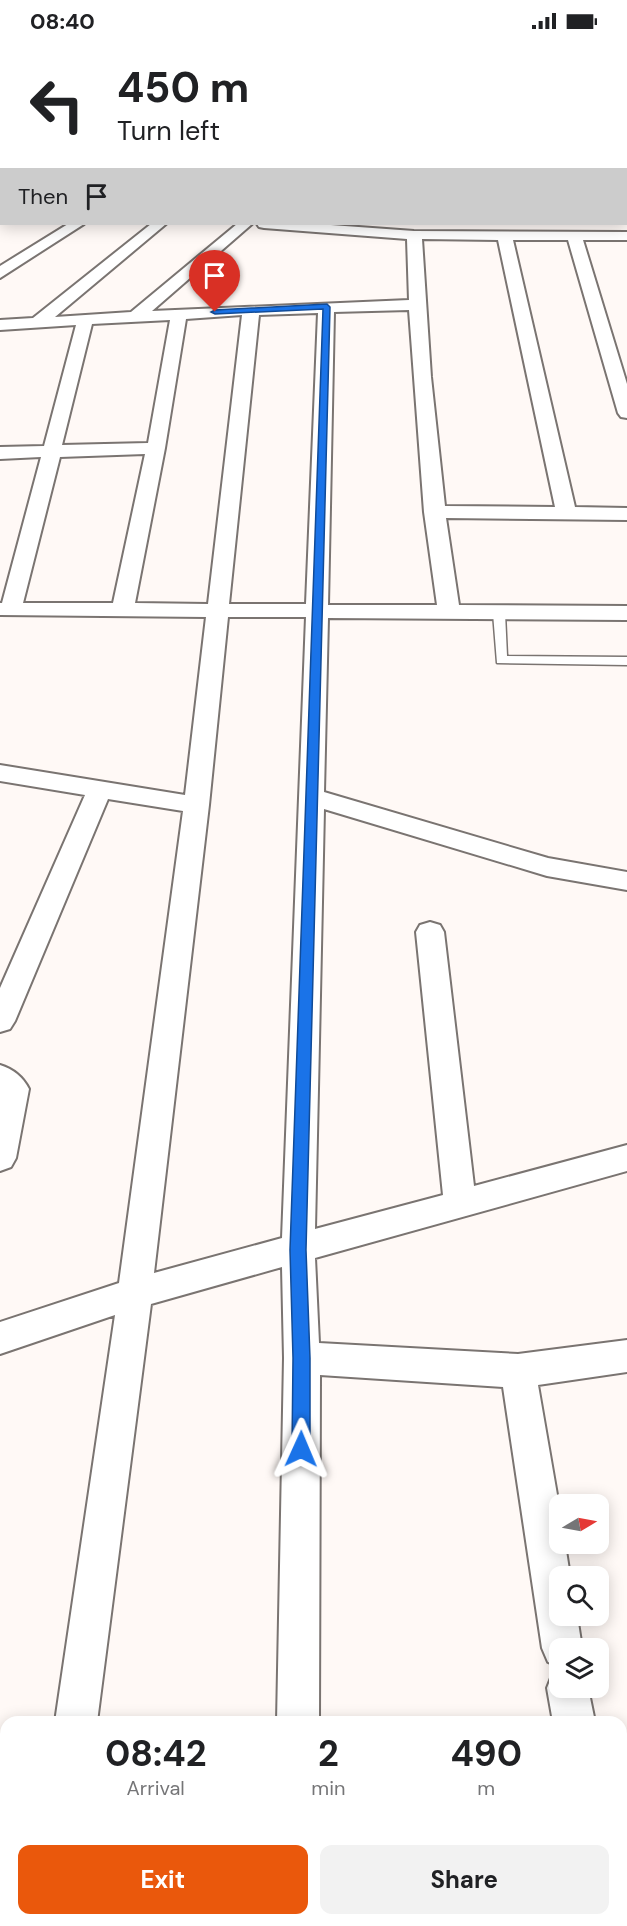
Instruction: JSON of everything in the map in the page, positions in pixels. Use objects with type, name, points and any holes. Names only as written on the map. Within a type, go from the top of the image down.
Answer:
[{"type":"street","points":[[0,273],[75,225]]},
{"type":"street","points":[[36,324],[158,225]]},
{"type":"street","points":[[134,318],[244,225]]},
{"type":"street","points":[[278,225],[414,235],[627,236]]},
{"type":"street","points":[[414,235],[416,305],[435,512],[449,613]]},
{"type":"street","points":[[505,236],[566,513]]},
{"type":"street","points":[[574,236],[627,413]]},
{"type":"street","points":[[0,325],[251,310],[416,305]]},
{"type":"street","points":[[298,1716],[302,1358],[298,1250],[310,796],[327,307]]},
{"type":"street","points":[[77,1716],[135,1293],[196,805],[251,310]]},
{"type":"street","points":[[123,609],[156,448],[179,314]]},
{"type":"street","points":[[85,321],[52,452],[5,609],[627,613]]},
{"type":"street","points":[[0,453],[156,448]]},
{"type":"street","points":[[435,512],[627,514]]},
{"type":"street","points":[[0,773],[99,791],[196,805]]},
{"type":"street","points":[[0,1021],[99,791]]},
{"type":"street","points":[[310,796],[547,867],[627,881]]},
{"type":"street","points":[[430,932],[460,1203]]},
{"type":"street","points":[[0,1077],[14,1089],[0,1158]]},
{"type":"street","points":[[0,1338],[135,1293],[627,1158]]},
{"type":"street","points":[[302,1358],[518,1371],[627,1356]]},
{"type":"street","points":[[518,1371],[560,1638]]},
{"type":"street","points":[[570,1698],[573,1716]]},
{"type":"lane","points":[[499,613],[501,660],[627,661]]},
{"type":"route","points":[[215,312],[327,307],[310,796],[298,1250],[302,1358],[301,1449]]}]
